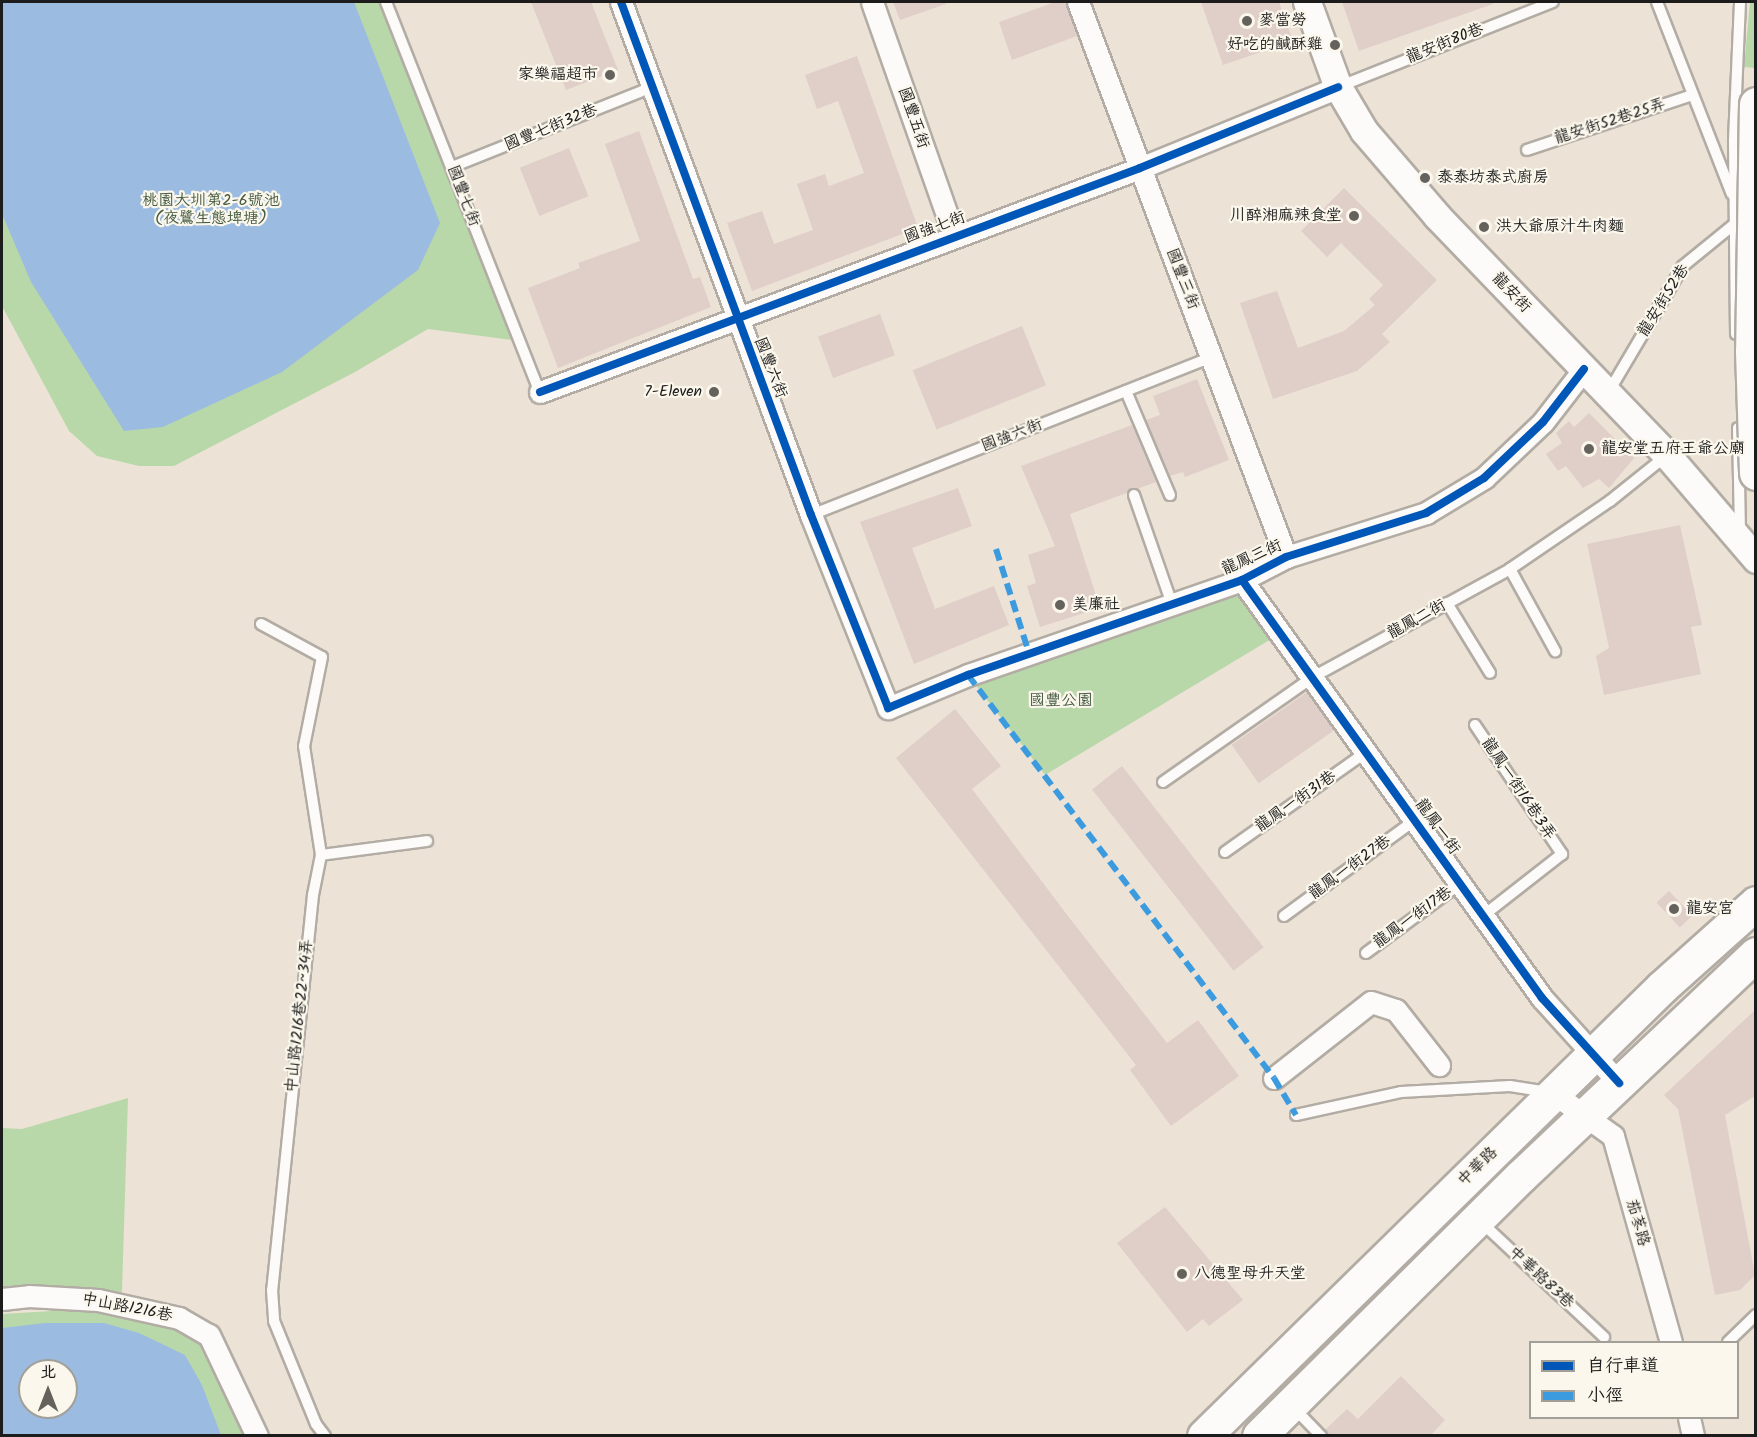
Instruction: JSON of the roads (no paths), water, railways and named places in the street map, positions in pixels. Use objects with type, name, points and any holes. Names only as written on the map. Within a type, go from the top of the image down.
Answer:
[{"type":"main road","points":[[1755,104],[1752,339],[1755,472]]},
{"type":"main road","name":"中華路","points":[[1204,1436],[1593,1054],[1755,903]]},
{"type":"main road","points":[[1259,1436],[1478,1219],[1755,954]]},
{"type":"street","name":"國豐六街","points":[[621,2],[650,88],[811,515],[888,708]]},
{"type":"street","name":"國豐五街","points":[[872,2],[954,235]]},
{"type":"street","name":"國豐三街","points":[[1078,2],[1286,557]]},
{"type":"street","name":"龍安街","points":[[1306,2],[1338,87],[1364,131],[1437,216],[1667,455],[1740,537],[1755,559]]},
{"type":"street","name":"國強七街","points":[[540,392],[736,315],[1140,168],[1338,87]]},
{"type":"street","name":"龍鳳三街","points":[[888,708],[968,675],[1242,580],[1286,557],[1426,513],[1484,478],[1543,422],[1584,369]]},
{"type":"street","name":"龍鳳一街","points":[[1242,580],[1542,998],[1619,1083]]},
{"type":"street","points":[[1274,1078],[1371,1002],[1396,1010],[1439,1065]]},
{"type":"street","name":"茄苳路","points":[[1553,1094],[1613,1136],[1671,1341]]},
{"type":"street","name":"中山路1216巷","points":[[2,1299],[29,1296],[98,1300],[179,1318],[209,1335],[257,1436]]},
{"type":"street","points":[[1689,1419],[1693,1436]]},
{"type":"lane","name":"國豐七街","points":[[386,2],[540,392]]},
{"type":"lane","name":"龍安街80巷","points":[[1338,87],[1532,5],[1553,2]]},
{"type":"lane","points":[[1657,2],[1735,201]]},
{"type":"lane","points":[[1737,350],[1735,201],[1740,2]]},
{"type":"lane","name":"國豐七街32巷","points":[[452,167],[650,88]]},
{"type":"lane","name":"龍安街52巷25弄","points":[[1527,150],[1692,95]]},
{"type":"lane","points":[[1735,222],[1755,221]]},
{"type":"lane","name":"龍安街52巷","points":[[1608,394],[1683,266],[1735,222]]},
{"type":"lane","name":"國強六街","points":[[811,515],[1212,357]]},
{"type":"lane","points":[[1126,391],[1170,495]]},
{"type":"lane","points":[[1738,420],[1740,537]]},
{"type":"lane","name":"龍鳳二街","points":[[1163,782],[1313,677],[1510,569],[1610,501],[1667,455]]},
{"type":"lane","points":[[1134,495],[1172,604]]},
{"type":"lane","points":[[1510,569],[1555,651]]},
{"type":"lane","points":[[1448,603],[1490,673]]},
{"type":"lane","name":"中山路1216巷22~34弄","points":[[261,624],[322,657],[304,746],[321,855],[310,918],[272,1290],[274,1321],[316,1424],[325,1436]]},
{"type":"lane","name":"龍鳳一街16巷3弄","points":[[1475,725],[1562,854],[1484,915]]},
{"type":"lane","name":"龍鳳一街31巷","points":[[1225,852],[1366,752]]},
{"type":"lane","name":"龍鳳一街27巷","points":[[1284,916],[1415,820]]},
{"type":"lane","points":[[321,855],[427,841]]},
{"type":"lane","name":"龍鳳一街17巷","points":[[1366,953],[1461,883]]},
{"type":"lane","points":[[1296,1115],[1401,1092],[1510,1086],[1553,1094]]},
{"type":"lane","name":"中華路83巷","points":[[1478,1219],[1604,1337]]},
{"type":"lane","points":[[1729,1341],[1755,1315]]},
{"type":"lane","points":[[1290,1404],[1321,1436]]},
{"type":"water","name":"桃園大圳第2-6號池 (夜鷺生態埤塘)","points":[[2,2],[354,2],[440,223],[418,270],[282,372],[163,427],[124,431],[31,282],[2,214]]},
{"type":"water","points":[[45,1323],[104,1323],[139,1333],[185,1355],[202,1385],[221,1435],[2,1435],[2,1328]]},
{"type":"place","name":"麥當勞","points":[[1247,21]]},
{"type":"place","name":"好吃的鹹酥雞","points":[[1335,45]]},
{"type":"place","name":"家樂福超市","points":[[610,75]]},
{"type":"place","name":"泰泰坊泰式廚房","points":[[1425,178]]},
{"type":"place","name":"川醉湘麻辣食堂","points":[[1354,216]]},
{"type":"place","name":"洪大爺原汁牛肉麵","points":[[1484,227]]},
{"type":"place","name":"7-Eleven","points":[[714,392]]},
{"type":"place","name":"龍安堂五府王爺公廟","points":[[1589,449]]},
{"type":"place","name":"美廉社","points":[[1060,605]]},
{"type":"place","name":"龍安宮","points":[[1674,909]]},
{"type":"place","name":"八德聖母升天堂","points":[[1182,1274]]},
{"type":"park label","name":"國豐公園","points":[[1061,701]]}]
